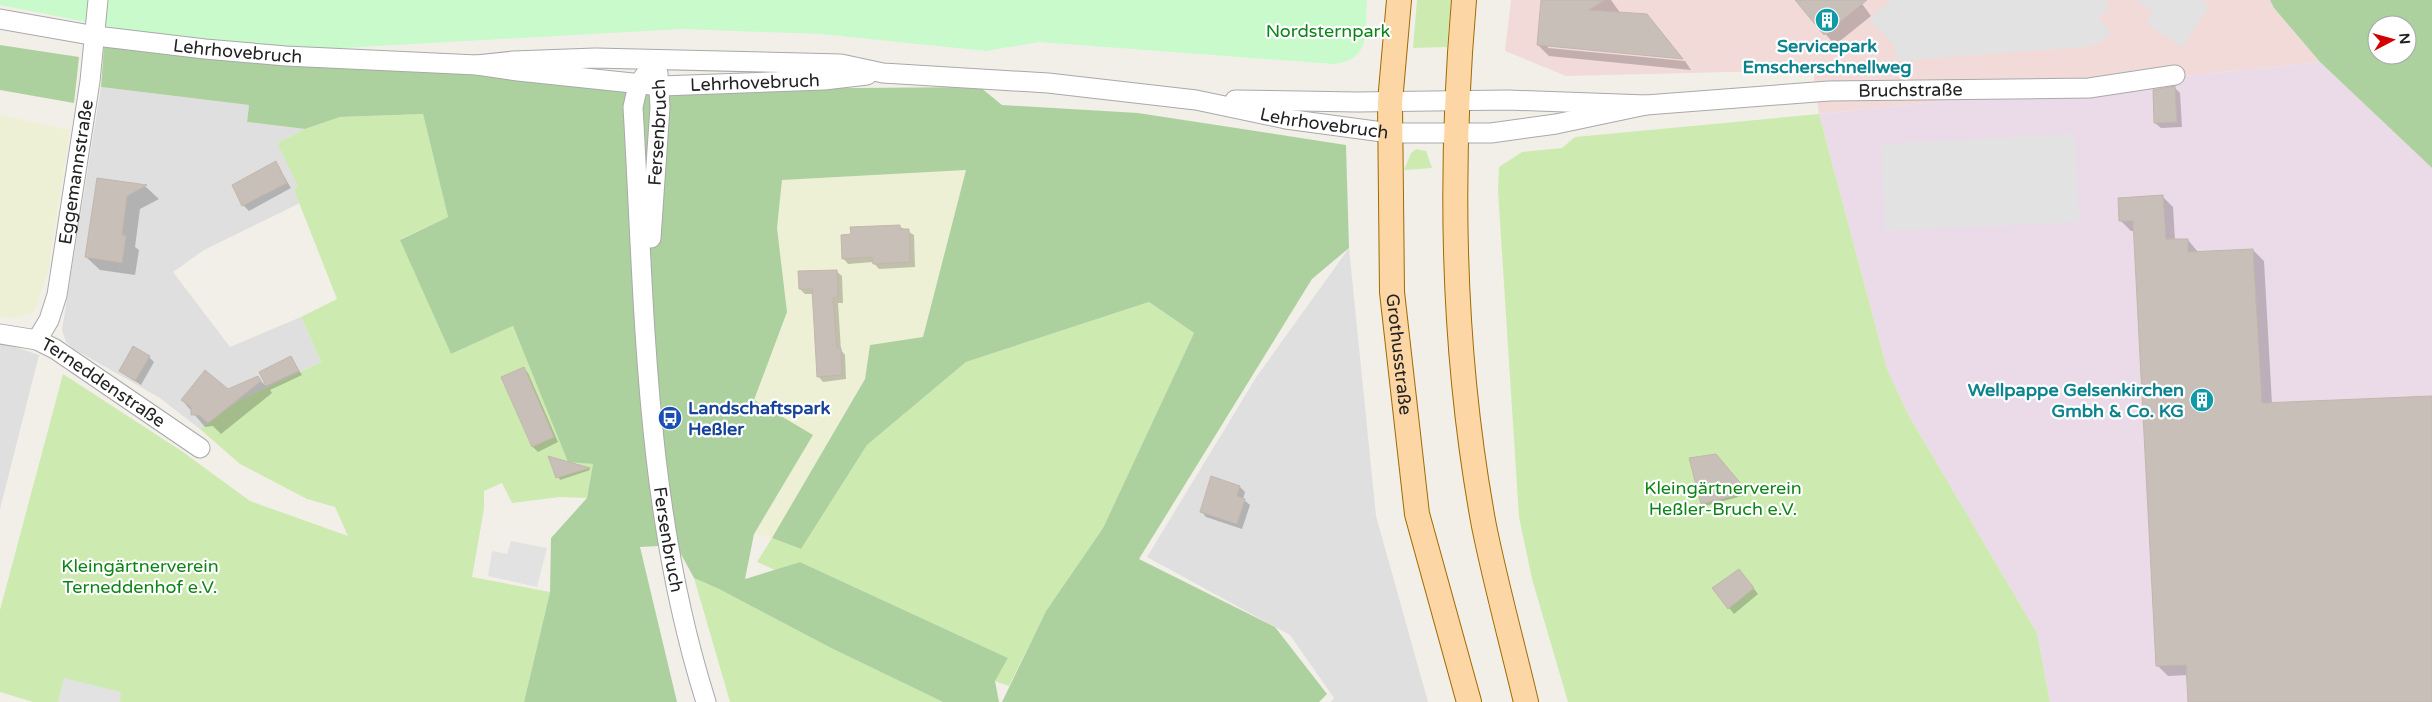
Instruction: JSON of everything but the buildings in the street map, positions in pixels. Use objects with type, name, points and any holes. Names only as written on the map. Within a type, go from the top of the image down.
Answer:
[{"type":"main road","name":"Grothusstraße","points":[[1399,0],[1390,102],[1392,292],[1417,514],[1469,702]]},
{"type":"main road","points":[[1464,0],[1455,134],[1456,246],[1462,350],[1484,526],[1526,702]]},
{"type":"street","name":"Eggemannstraße","points":[[38,340],[49,320],[57,295],[96,36],[98,0]]},
{"type":"street","name":"Lehrhovebruch","points":[[0,19],[96,36],[205,50],[286,56],[477,65],[518,72],[638,85],[661,86],[824,80],[883,73]]},
{"type":"street","name":"Lehrhovebruch","points":[[477,65],[514,61],[586,58],[841,64],[883,73],[1048,83],[1196,100],[1286,119],[1390,133],[1455,134]]},
{"type":"street","name":"Fersenbruch","points":[[656,60],[638,85],[634,107],[649,402],[664,530],[687,634],[706,702]]},
{"type":"street","name":"Fersenbruch","points":[[645,314],[661,86],[656,60]]},
{"type":"street","name":"Bruchstraße","points":[[1457,101],[1508,100],[1646,105],[1829,91],[2090,88],[2175,76]]},
{"type":"street","name":"Lehrhovebruch","points":[[1196,100],[1457,101]]},
{"type":"street","name":"Bruchstraße","points":[[1455,134],[1491,132],[1556,124],[1646,105]]},
{"type":"street","name":"Terneddenstraße","points":[[0,334],[38,340],[54,349],[200,448]]},
{"type":"shaded area","points":[[1511,0],[2270,0],[2274,8],[2320,62],[1819,114],[1813,70],[1566,76],[1505,51]]},
{"type":"shaded area","points":[[1892,0],[2103,0],[2110,5],[2099,19],[2111,33],[2099,44],[2085,47],[1896,61],[1895,47],[1869,19]]},
{"type":"shaded area","points":[[2136,0],[2204,0],[2208,8],[2182,47],[2146,23],[2153,13]]},
{"type":"shaded area","points":[[2320,62],[2432,168],[2432,702],[2050,702],[2037,633],[1909,416],[1887,369],[1819,114]]},
{"type":"shaded area","points":[[101,87],[249,105],[247,122],[305,129],[277,143],[299,186],[294,190],[300,203],[204,250],[173,272],[230,347],[301,317],[321,362],[238,401],[200,429],[160,398],[74,349],[66,342],[62,330]]},
{"type":"shaded area","points":[[2075,134],[2079,222],[1885,231],[1881,144]]},
{"type":"shaded area","points":[[1349,248],[1376,516],[1428,702],[1331,702],[1334,698],[1290,635],[1147,557],[1257,376]]},
{"type":"shaded area","points":[[0,345],[15,347],[39,355],[0,509]]},
{"type":"shaded area","points":[[511,541],[547,548],[537,587],[488,576],[492,551],[507,554]]},
{"type":"shaded area","points":[[64,678],[121,692],[120,702],[58,702]]},
{"type":"green space","name":"Nordsternpark","points":[[0,0],[1367,0],[1366,33],[1361,50],[1346,61],[1334,64],[1039,42],[986,51],[821,34],[681,29],[290,51],[142,33],[0,5]]},
{"type":"green space","points":[[1417,0],[1451,0],[1447,47],[1413,48]]},
{"type":"green space","points":[[2270,0],[2432,0],[2432,168],[2320,62],[2274,8]]},
{"type":"green space","points":[[0,45],[79,57],[74,103],[0,90]]},
{"type":"green space","points":[[104,47],[288,66],[480,74],[589,88],[624,90],[980,87],[1002,105],[1138,113],[1346,145],[1349,248],[1312,279],[1139,559],[1275,627],[1327,694],[1319,702],[1002,702],[1046,611],[1103,528],[1194,333],[1149,302],[966,362],[867,445],[801,549],[772,538],[865,379],[870,345],[923,337],[966,170],[782,180],[777,228],[787,312],[754,400],[813,435],[754,534],[745,579],[800,562],[1008,658],[995,681],[999,702],[943,702],[831,648],[719,589],[694,578],[676,545],[640,547],[677,702],[524,702],[550,592],[551,538],[587,498],[593,464],[568,462],[513,326],[451,354],[400,240],[448,217],[423,114],[340,117],[305,129],[247,122],[249,105],[101,87]]},
{"type":"green space","name":"Kleingärtnerverein Terneddenhof e.V.","points":[[423,114],[448,217],[401,239],[451,354],[513,326],[568,461],[593,464],[587,498],[560,497],[512,503],[502,483],[484,491],[484,509],[472,577],[550,592],[524,702],[33,702],[0,692],[0,610],[63,374],[183,452],[250,501],[348,536],[335,507],[307,499],[240,464],[200,429],[238,401],[321,362],[301,317],[337,299],[294,190],[298,186],[277,143],[305,129],[340,117]]},
{"type":"green space","name":"Kleingärtnerverein Heßler-Bruch e.V.","points":[[1819,114],[1887,369],[1909,416],[2037,633],[2050,702],[1568,702],[1532,579],[1519,517],[1498,191],[1499,167],[1522,152],[1562,148],[1575,137]]},
{"type":"green space","points":[[0,115],[70,130],[48,271],[34,312],[13,318],[0,317]]},
{"type":"green space","points":[[1416,149],[1426,151],[1432,168],[1404,170],[1411,153]]},
{"type":"green space","points":[[966,170],[923,337],[870,345],[865,378],[772,538],[754,534],[813,435],[754,400],[787,312],[777,228],[782,180]]},
{"type":"green space","points":[[1149,302],[1194,333],[1103,528],[1046,611],[1009,686],[995,681],[1008,658],[800,562],[775,570],[757,562],[772,538],[801,549],[867,445],[966,362]]},
{"type":"green space","points":[[694,578],[719,589],[831,648],[943,702],[730,702]]},
{"type":"place","name":"Servicepark Emscherschnellweg","points":[[1827,20]]},
{"type":"place","name":"Wellpappe Gelsenkirchen Gmbh & Co. KG","points":[[2202,400]]},
{"type":"place","name":"Landschaftspark Heßler","points":[[670,418]]}]
